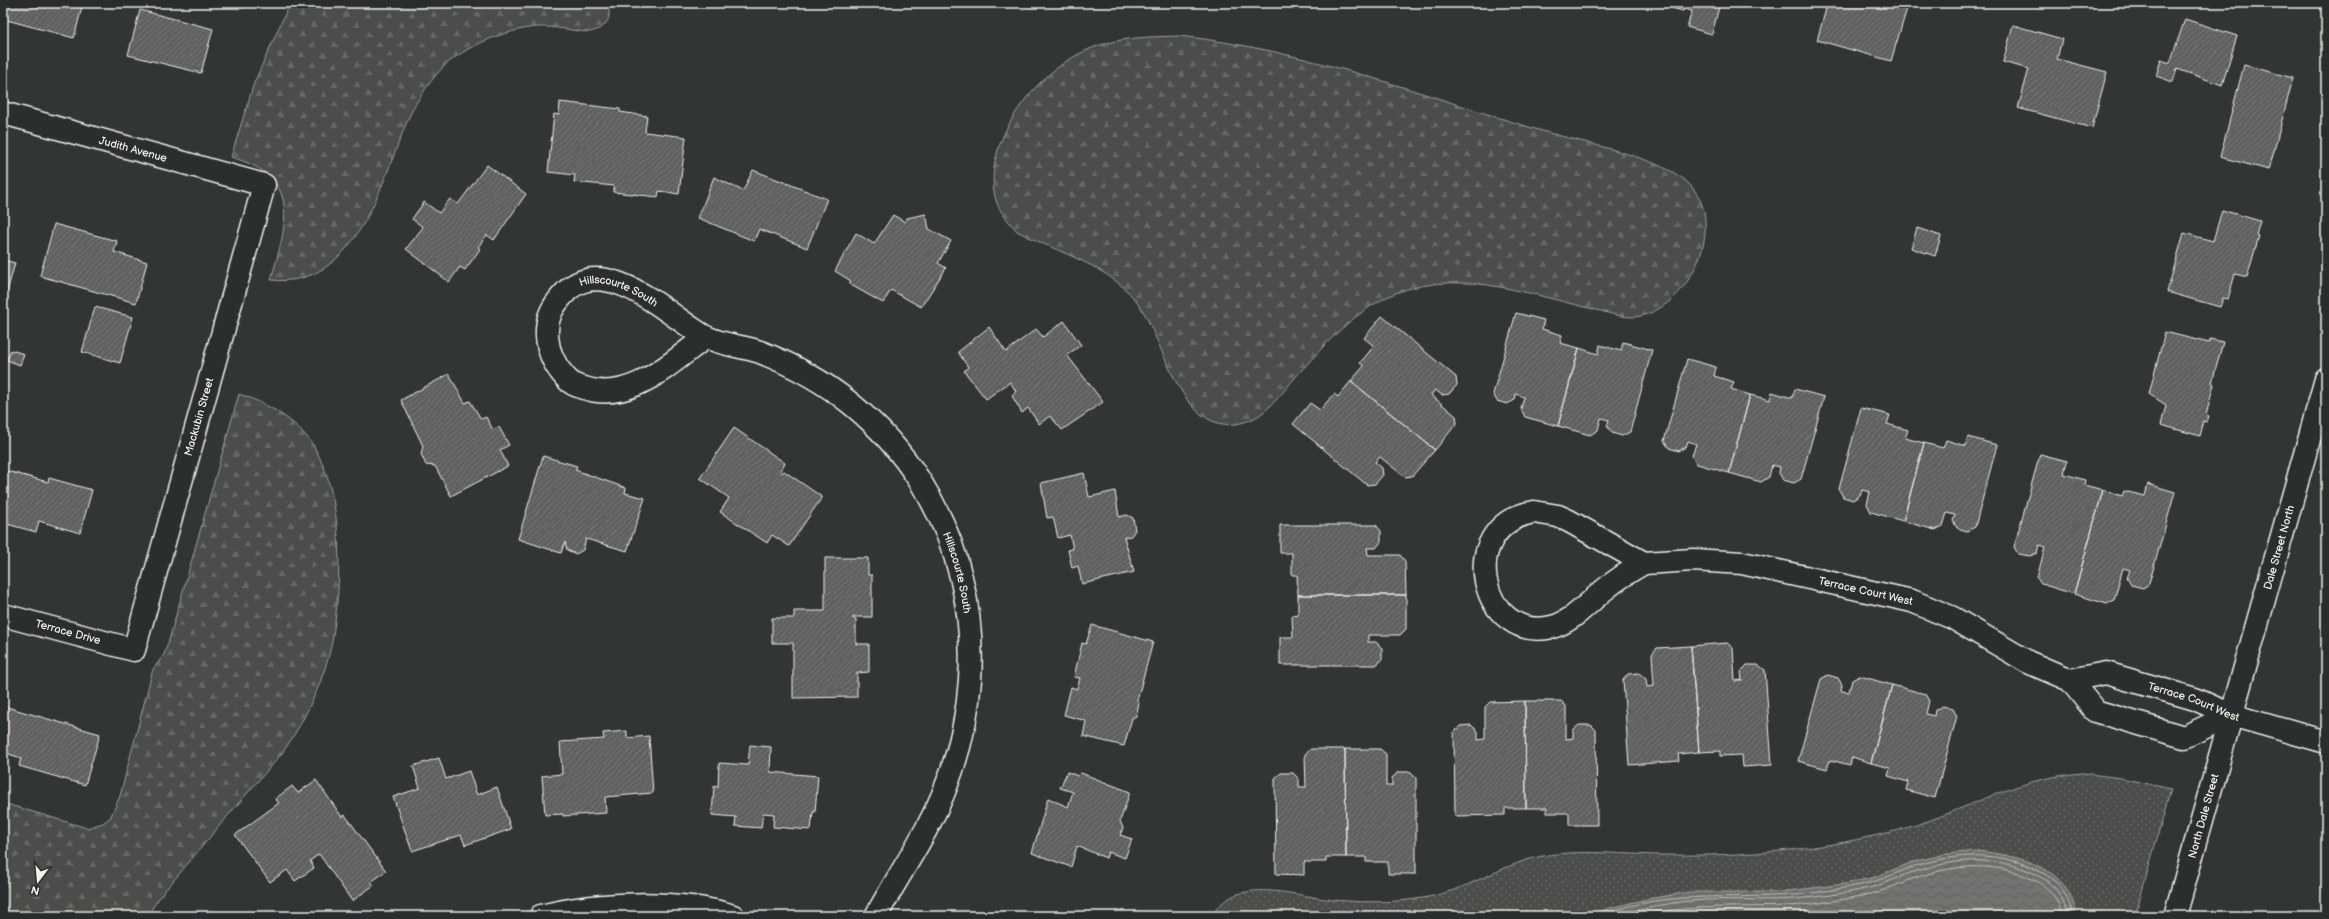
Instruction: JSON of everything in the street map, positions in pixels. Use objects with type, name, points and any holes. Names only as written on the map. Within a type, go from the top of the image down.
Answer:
[{"type":"street","name":"Judith Avenue","points":[[3,113],[264,185]]},
{"type":"street","name":"Mackubin Street","points":[[134,650],[264,185]]},
{"type":"street","name":"Hillscourte South","points":[[706,337],[642,383],[620,391],[595,392],[571,384],[555,366],[547,336],[551,308],[569,288],[591,280],[620,283],[660,304],[706,337],[760,353],[802,372],[850,403],[887,438],[919,479],[943,524],[961,572],[971,628],[972,680],[963,736],[947,785],[938,805],[876,916]]},
{"type":"street","name":"Dale Street North","points":[[2231,715],[2326,379]]},
{"type":"street","name":"Terrace Court West","points":[[1644,564],[1569,521],[1558,516],[1534,512],[1513,518],[1496,533],[1486,552],[1484,570],[1488,591],[1501,612],[1518,623],[1543,628],[1552,627],[1570,618],[1616,580],[1644,564],[1688,560],[1731,562],[1897,597],[1939,611],[2028,662],[2070,680],[2095,711],[2184,737],[2231,715]]},
{"type":"street","name":"Terrace Drive","points":[[3,615],[134,650]]},
{"type":"street","name":"Terrace Court West","points":[[2070,680],[2106,673],[2195,699],[2231,715]]},
{"type":"street","points":[[2231,715],[2326,742]]},
{"type":"street","name":"North Dale Street","points":[[2175,916],[2231,715]]},
{"type":"street","points":[[541,916],[560,911],[623,904],[680,907],[733,916]]},
{"type":"green space","points":[[290,3],[606,3],[609,18],[599,29],[589,32],[538,27],[511,32],[482,42],[456,57],[436,75],[415,105],[375,202],[361,228],[344,250],[324,268],[300,278],[271,280],[282,239],[284,221],[284,205],[280,190],[270,177],[254,166],[231,157],[254,83]]},
{"type":"green space","points":[[1179,36],[1226,42],[1317,62],[1542,131],[1619,151],[1658,165],[1675,173],[1687,182],[1698,196],[1704,213],[1705,231],[1702,250],[1695,267],[1686,284],[1674,298],[1654,312],[1635,317],[1616,315],[1526,292],[1477,284],[1433,284],[1401,291],[1370,307],[1342,328],[1317,353],[1273,404],[1258,416],[1236,424],[1223,424],[1207,419],[1194,408],[1183,393],[1173,376],[1149,322],[1141,308],[1129,293],[1116,281],[1101,271],[1017,231],[1006,218],[997,203],[994,192],[994,171],[998,151],[1006,130],[1017,110],[1031,92],[1047,76],[1064,63],[1081,53],[1105,44],[1129,39]]},
{"type":"green space","points":[[239,394],[260,402],[290,420],[306,436],[313,445],[323,466],[331,490],[336,515],[338,541],[338,594],[329,655],[314,696],[301,722],[283,752],[164,891],[148,916],[3,916],[3,803],[87,828],[103,823],[110,818],[120,796],[153,669],[164,655],[169,640]]},
{"type":"green space","points":[[2082,773],[2121,778],[2171,789],[2135,916],[1212,916],[1222,903],[1236,895],[1251,891],[1285,892],[1334,900],[1360,902],[1386,902],[1425,898],[1468,885],[1509,866],[1539,857],[1556,854],[1583,852],[1651,855],[1710,855],[1755,853],[1822,846],[1908,828],[2021,785],[2060,776]]},
{"type":"water","points":[[1977,851],[2025,860],[2053,875],[2064,886],[2072,899],[2076,916],[1590,916],[1606,909],[1647,899],[1690,892],[1780,892],[1844,884],[1872,878],[1913,862],[1946,854]]},
{"type":"building","points":[[3,3],[83,3],[74,38],[3,19]]},
{"type":"building","points":[[240,3],[258,3],[242,8]]},
{"type":"building","points":[[1653,3],[1720,3],[1712,34],[1687,27],[1692,11],[1684,9],[1683,11]]},
{"type":"building","points":[[1806,3],[1908,5],[1891,61],[1817,40],[1826,9]]},
{"type":"building","points":[[140,10],[213,29],[201,73],[128,55]]},
{"type":"building","points":[[2185,19],[2237,36],[2222,85],[2177,69],[2173,82],[2156,76],[2161,60],[2170,63]]},
{"type":"building","points":[[2013,25],[2062,39],[2057,59],[2107,72],[2092,128],[2018,108],[2029,69],[2003,62]]},
{"type":"building","points":[[2244,65],[2293,78],[2269,170],[2220,157]]},
{"type":"building","points":[[560,102],[620,109],[620,112],[647,116],[645,132],[686,137],[679,194],[659,191],[658,197],[613,192],[614,186],[574,182],[575,175],[548,172],[554,114],[559,115]]},
{"type":"building","points":[[487,165],[526,194],[494,240],[487,235],[478,247],[480,249],[465,270],[460,267],[449,282],[406,249],[423,227],[412,219],[424,202],[439,213],[450,199],[458,204]]},
{"type":"building","points":[[753,170],[827,199],[807,248],[759,229],[754,241],[698,218],[714,177],[743,191]]},
{"type":"building","points":[[2222,210],[2260,221],[2256,235],[2259,236],[2247,277],[2235,274],[2228,299],[2223,298],[2220,307],[2167,292],[2184,233],[2213,241]]},
{"type":"building","points":[[926,214],[929,229],[951,241],[938,263],[946,268],[921,307],[891,290],[883,303],[849,284],[851,281],[835,271],[856,233],[874,244],[893,215],[905,222],[907,218]]},
{"type":"building","points":[[54,224],[117,241],[114,252],[147,262],[136,303],[40,276]]},
{"type":"building","points":[[1917,228],[1941,236],[1935,256],[1911,248]]},
{"type":"building","points":[[3,260],[15,263],[5,299],[3,298]]},
{"type":"building","points":[[95,307],[133,317],[120,363],[82,352]]},
{"type":"building","points":[[1516,313],[1544,320],[1542,329],[1562,335],[1560,343],[1579,348],[1558,426],[1525,417],[1521,409],[1524,397],[1516,394],[1515,400],[1507,404],[1497,401],[1493,394]]},
{"type":"building","points":[[1382,316],[1456,377],[1457,385],[1449,394],[1442,395],[1435,390],[1431,395],[1456,416],[1457,423],[1435,450],[1351,381],[1364,366],[1360,363],[1374,346],[1364,338]]},
{"type":"building","points":[[1064,321],[1081,345],[1067,355],[1103,402],[1062,430],[1050,416],[1039,424],[1028,408],[1022,413],[1012,396],[1016,391],[1010,382],[986,399],[964,371],[968,367],[958,352],[989,327],[1006,352],[1036,329],[1043,337]]},
{"type":"building","points":[[2165,332],[2209,343],[2210,339],[2223,342],[2212,383],[2214,384],[2206,415],[2209,416],[2207,422],[2204,421],[2200,436],[2161,425],[2166,405],[2149,394]]},
{"type":"building","points":[[1623,342],[1652,350],[1630,432],[1622,436],[1612,433],[1607,426],[1609,420],[1601,418],[1598,430],[1590,435],[1558,426],[1579,348],[1598,354],[1600,345],[1621,351]]},
{"type":"building","points":[[11,350],[24,354],[20,365],[7,360]]},
{"type":"building","points":[[1687,359],[1716,367],[1714,376],[1734,382],[1731,389],[1750,395],[1729,473],[1697,464],[1692,456],[1696,444],[1688,441],[1686,447],[1679,451],[1669,448],[1664,441]]},
{"type":"building","points":[[449,374],[465,403],[470,401],[481,419],[486,417],[493,430],[499,427],[509,445],[500,450],[508,466],[451,496],[435,466],[426,465],[421,454],[423,446],[401,400]]},
{"type":"building","points":[[1351,381],[1435,450],[1412,476],[1405,477],[1380,457],[1375,462],[1382,468],[1383,475],[1375,484],[1367,485],[1293,424],[1310,403],[1320,410],[1334,394],[1338,397]]},
{"type":"building","points":[[1795,389],[1824,397],[1801,479],[1794,483],[1783,480],[1779,473],[1780,467],[1772,465],[1769,477],[1761,482],[1729,473],[1750,395],[1770,400],[1772,392],[1792,398]]},
{"type":"building","points":[[1861,408],[1890,415],[1887,424],[1908,430],[1905,438],[1924,443],[1903,521],[1871,512],[1867,504],[1870,492],[1862,490],[1860,495],[1853,500],[1843,497],[1839,489]]},
{"type":"building","points":[[734,428],[785,463],[780,471],[782,473],[784,471],[822,497],[789,546],[772,535],[767,543],[720,512],[729,498],[700,478]]},
{"type":"building","points":[[1968,437],[1997,445],[1975,527],[1967,531],[1957,528],[1953,521],[1955,515],[1947,513],[1943,526],[1935,530],[1903,521],[1924,443],[1943,448],[1946,440],[1966,446]]},
{"type":"building","points":[[2040,454],[2067,461],[2064,474],[2085,480],[2084,485],[2103,490],[2074,594],[2041,584],[2037,578],[2045,547],[2039,545],[2037,553],[2030,556],[2018,554],[2014,547]]},
{"type":"building","points":[[543,456],[577,466],[575,470],[626,488],[625,493],[645,498],[627,551],[586,539],[583,550],[576,554],[567,550],[565,542],[561,553],[518,539]]},
{"type":"building","points":[[3,470],[48,482],[49,478],[92,490],[80,533],[39,521],[36,532],[3,523]]},
{"type":"building","points":[[1084,473],[1089,497],[1115,491],[1119,517],[1127,515],[1133,518],[1135,530],[1131,536],[1124,537],[1134,572],[1082,584],[1078,566],[1072,568],[1068,550],[1073,549],[1070,535],[1058,538],[1053,517],[1047,518],[1041,483]]},
{"type":"building","points":[[2148,484],[2175,492],[2149,584],[2143,588],[2131,585],[2127,578],[2130,570],[2123,568],[2114,600],[2107,604],[2074,594],[2103,490],[2122,496],[2124,491],[2145,496]]},
{"type":"building","points":[[1280,525],[1376,525],[1381,531],[1381,542],[1376,548],[1367,548],[1368,555],[1400,555],[1405,561],[1406,595],[1298,595],[1297,575],[1292,575],[1292,553],[1280,553]]},
{"type":"building","points":[[825,558],[868,558],[868,575],[872,575],[872,617],[853,617],[853,619],[856,619],[856,644],[869,644],[869,672],[857,673],[857,697],[793,698],[793,643],[772,643],[772,618],[794,618],[794,611],[825,611]]},
{"type":"building","points":[[1298,595],[1406,595],[1406,629],[1400,635],[1368,635],[1368,642],[1376,642],[1382,648],[1382,660],[1376,665],[1280,665],[1280,637],[1293,637],[1292,616],[1298,615]]},
{"type":"building","points":[[1092,625],[1153,642],[1137,700],[1139,703],[1136,716],[1132,718],[1124,746],[1083,736],[1086,721],[1064,715],[1071,687],[1077,689],[1080,678],[1074,677],[1082,643],[1086,644]]},
{"type":"building","points":[[1727,643],[1733,648],[1735,681],[1742,680],[1741,672],[1747,665],[1758,665],[1765,670],[1772,765],[1743,767],[1742,755],[1720,756],[1720,751],[1699,752],[1691,646]]},
{"type":"building","points":[[1691,646],[1699,752],[1678,754],[1679,761],[1629,765],[1623,680],[1628,674],[1639,673],[1646,679],[1647,687],[1654,686],[1652,654],[1657,648]]},
{"type":"building","points":[[1828,675],[1838,678],[1842,685],[1841,691],[1849,692],[1852,680],[1860,676],[1892,685],[1871,763],[1852,757],[1850,765],[1830,760],[1827,769],[1798,761],[1821,679]]},
{"type":"building","points":[[1892,685],[1925,694],[1929,701],[1926,714],[1934,716],[1935,710],[1943,706],[1953,709],[1957,716],[1935,798],[1906,790],[1908,782],[1888,776],[1890,768],[1871,763]]},
{"type":"building","points":[[1525,701],[1561,701],[1566,706],[1566,739],[1573,738],[1573,730],[1579,725],[1591,725],[1596,730],[1597,825],[1569,825],[1569,813],[1547,813],[1547,808],[1526,808]]},
{"type":"building","points":[[1525,701],[1526,808],[1505,808],[1505,815],[1455,816],[1454,732],[1460,726],[1471,725],[1478,731],[1478,740],[1485,739],[1485,707],[1490,702]]},
{"type":"building","points":[[3,706],[100,734],[85,785],[19,766],[21,758],[3,752]]},
{"type":"building","points":[[627,731],[627,738],[649,736],[653,793],[605,797],[606,813],[563,816],[563,814],[545,815],[542,776],[562,774],[560,742],[604,739],[603,733]]},
{"type":"building","points":[[750,745],[771,747],[770,772],[818,776],[815,812],[813,812],[811,830],[773,827],[774,814],[763,813],[761,828],[735,826],[736,817],[712,815],[714,786],[718,787],[719,763],[748,765]]},
{"type":"building","points":[[1311,749],[1345,749],[1346,857],[1326,857],[1326,862],[1304,862],[1304,875],[1276,874],[1275,778],[1281,773],[1293,773],[1299,779],[1299,787],[1306,787],[1305,754]]},
{"type":"building","points":[[1345,749],[1380,749],[1386,754],[1386,786],[1392,786],[1392,778],[1398,772],[1410,772],[1416,778],[1416,874],[1388,874],[1388,862],[1366,862],[1366,857],[1346,857]]},
{"type":"building","points":[[439,758],[446,779],[469,771],[477,795],[497,787],[511,829],[465,845],[461,835],[412,851],[393,797],[420,788],[413,766]]},
{"type":"building","points":[[1067,772],[1078,776],[1081,773],[1130,792],[1120,821],[1123,828],[1120,835],[1132,839],[1125,858],[1108,852],[1106,858],[1077,846],[1071,867],[1032,853],[1048,798],[1068,807],[1073,792],[1060,788]]},
{"type":"building","points":[[316,780],[342,817],[345,815],[386,871],[371,882],[374,885],[352,901],[319,854],[310,861],[314,868],[295,881],[287,870],[270,882],[235,835],[279,803],[275,799],[292,786],[298,793]]}]
